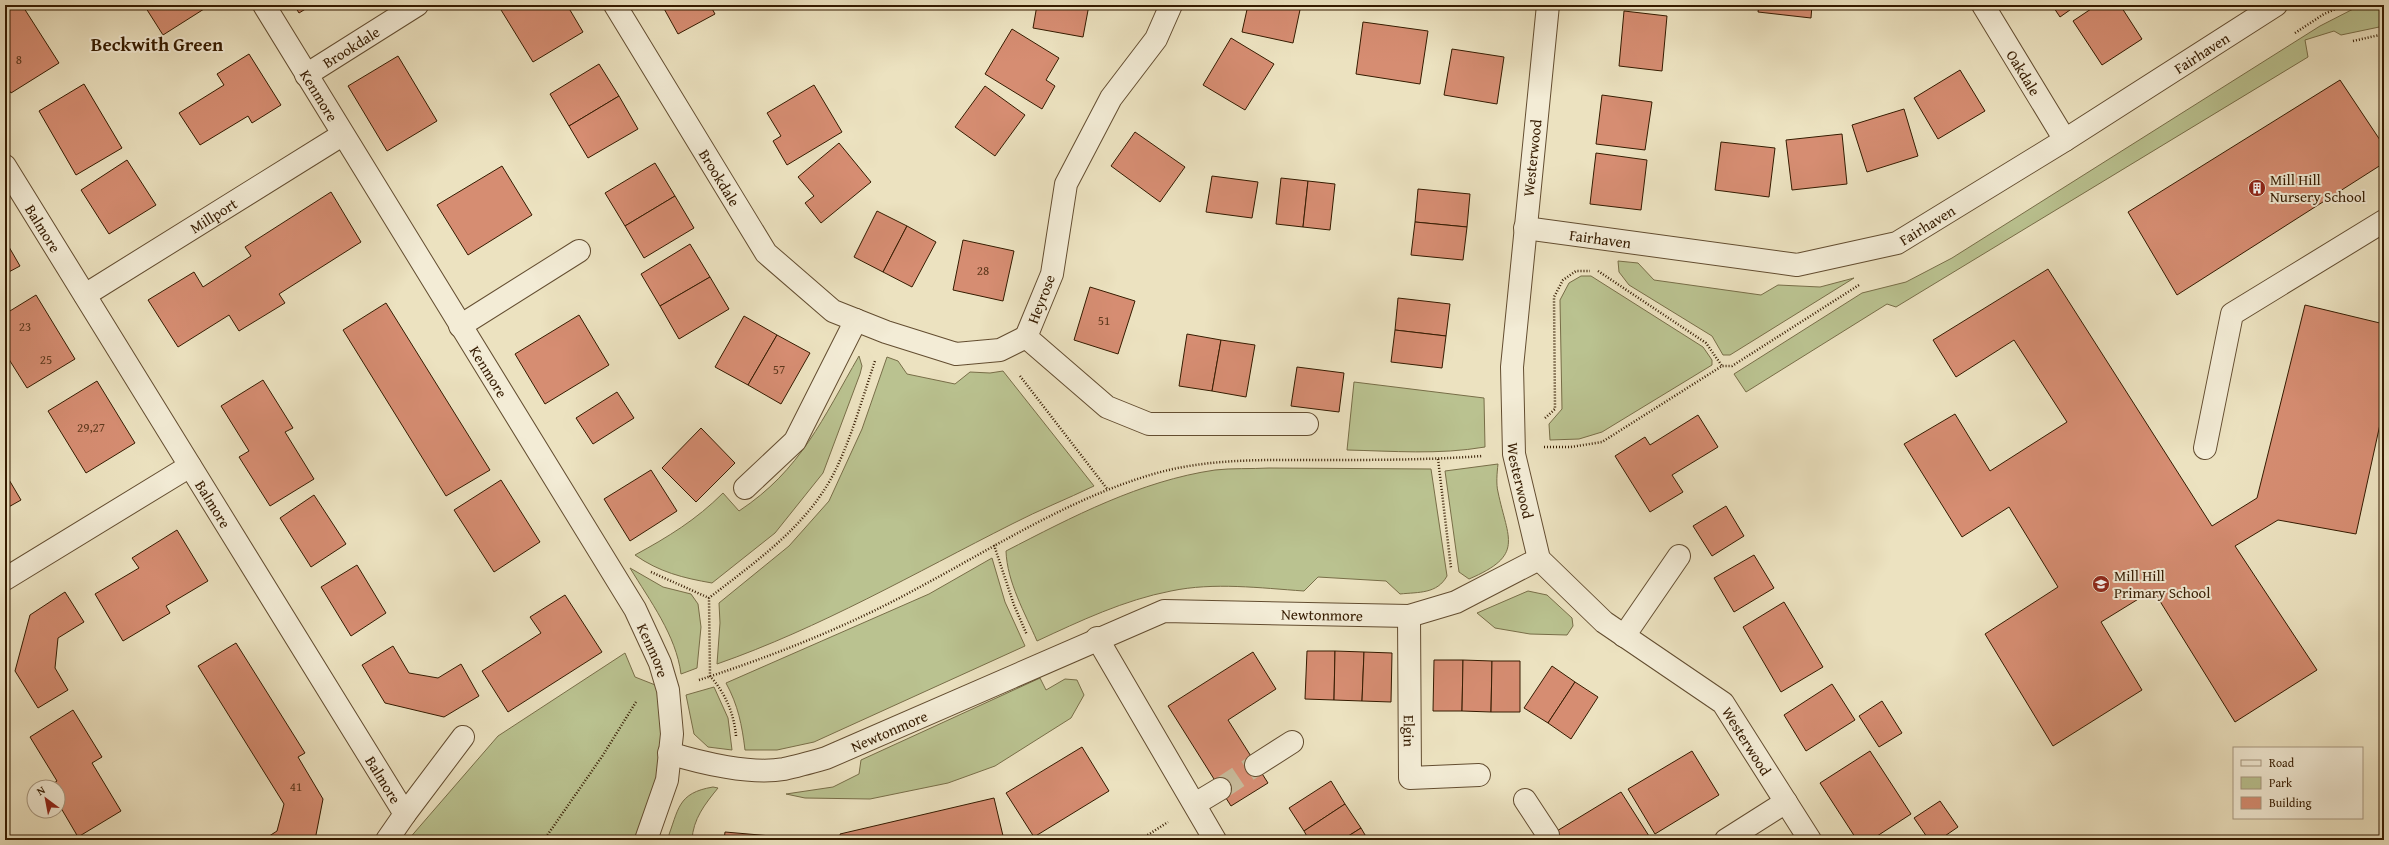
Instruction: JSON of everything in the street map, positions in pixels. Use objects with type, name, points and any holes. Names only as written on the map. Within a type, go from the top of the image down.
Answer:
[{"type":"street","name":"Kenmore","points":[[264,5],[342,135],[635,609],[660,663],[668,690],[672,734],[667,780],[646,840]]},
{"type":"street","name":"Brookdale","points":[[306,76],[417,5]]},
{"type":"street","name":"Brookdale","points":[[615,5],[766,253],[833,311],[886,332],[956,354],[1000,350],[1026,337]]},
{"type":"street","name":"Heyrose","points":[[1171,5],[1156,40],[1111,98],[1066,184],[1052,274],[1026,337],[1106,407],[1149,424],[1307,424]]},
{"type":"street","name":"Westerwood","points":[[1548,5],[1512,367],[1514,454],[1539,559],[1604,622],[1723,703],[1810,840]]},
{"type":"street","name":"Oakdale","points":[[1983,5],[2065,140]]},
{"type":"street","name":"Fairhaven","points":[[1525,228],[1797,265],[1897,243],[2065,140],[2276,5]]},
{"type":"street","name":"Millport","points":[[85,295],[342,135]]},
{"type":"street","name":"Balmore","points":[[5,166],[405,814],[387,840]]},
{"type":"street","points":[[2205,448],[2232,314],[2384,221]]},
{"type":"street","points":[[460,326],[579,251]]},
{"type":"street","points":[[745,488],[795,441],[856,320]]},
{"type":"street","points":[[5,579],[190,466]]},
{"type":"street","points":[[1624,636],[1679,556]]},
{"type":"street","name":"Newtonmore","points":[[669,753],[702,763],[740,769],[783,770],[826,758],[1097,638],[1164,611],[1408,616],[1456,602],[1539,559]]},
{"type":"street","name":"Elgin","points":[[1408,616],[1410,778],[1479,775]]},
{"type":"street","points":[[1097,638],[1215,840]]},
{"type":"street","points":[[405,814],[463,737]]},
{"type":"street","points":[[1256,765],[1292,742]]},
{"type":"street","points":[[1195,804],[1220,789]]},
{"type":"street","points":[[1525,800],[1548,835]]},
{"type":"street","points":[[1726,840],[1786,802]]},
{"type":"path","points":[[2353,41],[2384,34]]},
{"type":"path","points":[[1597,270],[1602,239]]},
{"type":"path","points":[[1541,421],[1555,409],[1554,297],[1563,280],[1576,271],[1597,270],[1706,343],[1722,366]]},
{"type":"path","points":[[709,598],[773,549],[813,506],[833,475],[886,332]]},
{"type":"path","points":[[1000,350],[1108,490]]},
{"type":"path","points":[[1542,440],[1543,447]]},
{"type":"path","points":[[668,690],[812,639],[916,589],[994,545],[1051,516],[1108,490],[1150,475],[1196,463],[1240,460],[1438,459],[1514,454]]},
{"type":"path","points":[[1438,459],[1456,602]]},
{"type":"path","points":[[994,545],[1014,605],[1040,663]]},
{"type":"path","points":[[647,570],[709,598]]},
{"type":"path","points":[[709,598],[710,676],[720,687],[734,717],[740,769]]},
{"type":"path","points":[[544,840],[603,755],[660,663]]},
{"type":"green space","points":[[2361,5],[2384,5],[2384,26],[2341,35],[2334,31],[2305,40],[2308,57],[1896,307],[1887,304],[1746,392],[1734,374],[1862,293],[1906,282],[1952,258],[2320,26]]},
{"type":"green space","points":[[1618,261],[1638,263],[1654,280],[1761,295],[1778,285],[1820,287],[1854,278],[1730,355],[1723,355],[1712,336],[1629,285],[1619,272]]},
{"type":"green space","points":[[1581,276],[1591,276],[1703,347],[1712,360],[1712,365],[1602,432],[1579,439],[1550,440],[1549,424],[1562,409],[1560,300],[1569,283]]},
{"type":"green space","points":[[859,356],[862,366],[860,374],[823,473],[775,533],[712,583],[672,574],[653,566],[635,555],[659,542],[681,527],[702,512],[723,493],[739,511],[760,495],[779,478],[809,441]]},
{"type":"green space","points":[[887,357],[898,361],[907,374],[955,384],[970,372],[990,373],[1003,371],[1094,486],[1022,519],[830,617],[755,650],[717,664],[720,623],[719,603],[789,546],[829,501],[862,429]]},
{"type":"green space","points":[[1354,382],[1484,398],[1485,447],[1433,452],[1347,450]]},
{"type":"green space","points":[[1498,464],[1497,489],[1506,522],[1508,544],[1505,554],[1499,562],[1469,579],[1459,572],[1445,471]]},
{"type":"green space","points":[[1269,468],[1431,469],[1447,576],[1443,582],[1433,589],[1400,594],[1386,581],[1318,577],[1304,591],[1237,586],[1187,588],[1154,595],[1119,606],[1037,641],[1013,586],[1007,563],[1006,551],[1081,513],[1133,491],[1187,475],[1215,470]]},
{"type":"green space","points":[[992,558],[1005,602],[1025,646],[814,742],[777,750],[745,750],[739,715],[734,699],[726,683],[929,594]]},
{"type":"green space","points":[[630,568],[663,587],[691,594],[698,604],[701,627],[697,668],[681,674],[674,646],[668,632],[654,606]]},
{"type":"green space","points":[[1528,591],[1547,595],[1572,618],[1573,626],[1567,635],[1530,634],[1495,628],[1477,613]]},
{"type":"green space","points":[[625,653],[635,677],[668,690],[672,734],[646,840],[408,840],[498,736]]},
{"type":"green space","points":[[1040,678],[1046,690],[1065,679],[1077,680],[1084,695],[1071,718],[995,766],[948,783],[870,799],[805,798],[786,794],[833,787],[859,774],[861,760]]},
{"type":"green space","points":[[714,687],[728,718],[732,750],[708,747],[694,734],[686,695]]},
{"type":"green space","points":[[713,787],[718,788],[700,812],[693,832],[692,840],[667,840],[677,811],[686,798],[692,793]]},
{"type":"building","points":[[11,5],[22,5],[59,63],[11,93],[5,84],[5,9]]},
{"type":"building","points":[[144,5],[201,5],[204,9],[163,35]]},
{"type":"building","points":[[294,5],[312,5],[299,13]]},
{"type":"building","points":[[498,5],[567,5],[583,32],[533,62]]},
{"type":"building","points":[[662,5],[710,5],[715,14],[678,34]]},
{"type":"building","points":[[1037,5],[1089,5],[1083,37],[1033,28]]},
{"type":"building","points":[[1248,5],[1301,5],[1293,43],[1242,32]]},
{"type":"building","points":[[1759,5],[1812,5],[1811,18],[1758,12]]},
{"type":"building","points":[[1839,5],[1881,5],[1880,9]]},
{"type":"building","points":[[2052,5],[2077,5],[2060,17]]},
{"type":"building","points":[[2097,5],[2120,5],[2142,39],[2102,65],[2073,21]]},
{"type":"building","points":[[1624,11],[1667,16],[1662,71],[1619,66]]},
{"type":"building","points":[[1363,22],[1428,31],[1420,84],[1356,74]]},
{"type":"building","points":[[1012,29],[1059,58],[1046,80],[1055,86],[1042,109],[985,74]]},
{"type":"building","points":[[1231,38],[1274,64],[1245,110],[1203,85]]},
{"type":"building","points":[[1452,49],[1504,57],[1497,104],[1444,95]]},
{"type":"building","points":[[249,54],[281,105],[252,123],[248,116],[200,145],[179,113],[224,85],[217,74]]},
{"type":"building","points":[[398,56],[437,121],[387,151],[348,86]]},
{"type":"building","points":[[599,64],[619,96],[569,126],[550,94]]},
{"type":"building","points":[[1960,70],[1985,111],[1938,139],[1914,98]]},
{"type":"building","name":"Mill Hill Nursery School","points":[[2340,80],[2384,146],[2384,163],[2177,295],[2128,212]]},
{"type":"building","points":[[84,84],[122,148],[76,175],[39,111]]},
{"type":"building","points":[[814,85],[842,132],[787,165],[773,141],[781,136],[767,113]]},
{"type":"building","points":[[985,86],[1025,115],[995,156],[955,127]]},
{"type":"building","points":[[1602,95],[1652,102],[1645,150],[1596,144]]},
{"type":"building","points":[[619,96],[638,129],[588,158],[569,126]]},
{"type":"building","points":[[1904,109],[1918,156],[1867,172],[1852,125]]},
{"type":"building","points":[[1135,132],[1185,167],[1160,202],[1111,166]]},
{"type":"building","points":[[1842,134],[1847,184],[1792,190],[1786,140]]},
{"type":"building","points":[[1721,142],[1775,148],[1769,197],[1715,190]]},
{"type":"building","points":[[839,143],[871,182],[821,223],[805,203],[814,196],[798,177]]},
{"type":"building","points":[[1596,153],[1647,160],[1641,210],[1590,204]]},
{"type":"building","points":[[127,160],[156,205],[109,234],[81,190]]},
{"type":"building","points":[[655,163],[675,196],[625,226],[605,193]]},
{"type":"building","points":[[502,166],[532,215],[468,255],[437,205]]},
{"type":"building","points":[[1212,176],[1258,182],[1252,218],[1206,212]]},
{"type":"building","points":[[1281,178],[1308,181],[1303,227],[1276,224]]},
{"type":"building","points":[[1308,181],[1335,184],[1330,230],[1303,227]]},
{"type":"building","points":[[1418,189],[1470,194],[1467,227],[1415,222]]},
{"type":"building","points":[[331,192],[361,242],[279,294],[285,303],[239,331],[229,315],[178,347],[148,300],[194,272],[203,287],[251,256],[245,247]]},
{"type":"building","points":[[675,196],[694,228],[644,258],[625,226]]},
{"type":"building","points":[[877,211],[907,226],[883,272],[854,257]]},
{"type":"building","points":[[1415,222],[1467,227],[1463,260],[1411,255]]},
{"type":"building","points":[[907,226],[936,242],[912,287],[883,272]]},
{"type":"building","points":[[5,240],[20,266],[5,274]]},
{"type":"building","points":[[963,240],[1014,251],[1003,301],[953,290]]},
{"type":"building","points":[[690,244],[710,277],[660,306],[641,274]]},
{"type":"building","points":[[2048,269],[2212,526],[2257,498],[2305,305],[2384,324],[2384,406],[2356,534],[2278,520],[2235,546],[2317,670],[2235,722],[2153,590],[2101,622],[2142,690],[2053,746],[1985,634],[2058,587],[2009,507],[1962,537],[1904,444],[1955,414],[1990,471],[2067,422],[2014,340],[1956,377],[1933,340]]},
{"type":"building","points":[[710,277],[729,309],[679,339],[660,306]]},
{"type":"building","points":[[1090,287],[1135,301],[1118,354],[1074,340]]},
{"type":"building","points":[[36,295],[75,359],[27,388],[5,353],[5,314]]},
{"type":"building","points":[[1398,298],[1450,304],[1446,336],[1395,330]]},
{"type":"building","points":[[386,303],[490,470],[446,496],[343,330]]},
{"type":"building","points":[[579,315],[609,365],[545,404],[515,354]]},
{"type":"building","points":[[744,316],[777,335],[748,385],[715,367]]},
{"type":"building","points":[[1395,330],[1446,336],[1442,368],[1391,362]]},
{"type":"building","points":[[1187,334],[1221,340],[1212,391],[1179,386]]},
{"type":"building","points":[[777,335],[810,353],[781,404],[748,385]]},
{"type":"building","points":[[1221,340],[1255,345],[1246,397],[1212,391]]},
{"type":"building","points":[[1297,367],[1344,373],[1339,412],[1291,406]]},
{"type":"building","points":[[263,380],[293,428],[285,432],[314,479],[270,506],[239,457],[249,451],[221,406]]},
{"type":"building","points":[[97,381],[135,443],[86,473],[48,411]]},
{"type":"building","points":[[617,392],[634,418],[593,444],[576,418]]},
{"type":"building","points":[[1698,415],[1718,447],[1672,475],[1683,492],[1650,512],[1615,456],[1645,437],[1650,445]]},
{"type":"building","points":[[701,428],[735,463],[696,502],[662,468]]},
{"type":"building","points":[[651,470],[677,511],[630,541],[604,499]]},
{"type":"building","points":[[5,473],[21,500],[5,509]]},
{"type":"building","points":[[501,480],[540,542],[494,572],[454,510]]},
{"type":"building","points":[[314,495],[346,544],[311,567],[280,518]]},
{"type":"building","points":[[1726,506],[1744,536],[1712,556],[1693,526]]},
{"type":"building","points":[[177,530],[208,581],[166,606],[170,613],[123,641],[95,594],[139,568],[132,558]]},
{"type":"building","points":[[1754,555],[1774,588],[1734,612],[1714,578]]},
{"type":"building","points":[[357,565],[386,613],[351,636],[321,587]]},
{"type":"building","points":[[65,592],[84,622],[58,638],[55,668],[68,690],[38,708],[15,671],[30,615]]},
{"type":"building","points":[[565,595],[602,652],[508,712],[482,671],[541,633],[530,617]]},
{"type":"building","points":[[1784,602],[1823,667],[1781,692],[1743,627]]},
{"type":"building","points":[[236,643],[305,753],[298,757],[323,799],[315,840],[263,840],[277,831],[284,804],[198,666]]},
{"type":"building","points":[[393,646],[409,673],[438,678],[461,664],[479,696],[444,717],[385,703],[362,665]]},
{"type":"building","points":[[1307,651],[1335,651],[1334,700],[1305,699]]},
{"type":"building","points":[[1335,651],[1364,652],[1362,701],[1334,700]]},
{"type":"building","points":[[1253,652],[1276,689],[1228,720],[1268,783],[1231,806],[1168,706]]},
{"type":"building","points":[[1364,652],[1392,653],[1391,702],[1362,701]]},
{"type":"building","points":[[1434,660],[1463,660],[1462,711],[1433,711]]},
{"type":"building","points":[[1463,660],[1492,661],[1491,712],[1462,711]]},
{"type":"building","points":[[1492,661],[1520,661],[1520,712],[1491,712]]},
{"type":"building","points":[[1552,666],[1575,682],[1548,723],[1524,708]]},
{"type":"building","points":[[1575,682],[1598,697],[1571,739],[1548,723]]},
{"type":"building","points":[[1832,684],[1855,720],[1806,751],[1784,715]]},
{"type":"building","points":[[1882,701],[1902,733],[1879,747],[1859,716]]},
{"type":"building","points":[[73,710],[102,757],[92,763],[121,811],[78,837],[66,817],[66,779],[56,779],[30,737]]},
{"type":"building","points":[[1082,747],[1109,791],[1034,837],[1006,793]]},
{"type":"building","points":[[1692,751],[1719,795],[1655,834],[1628,789]]},
{"type":"building","points":[[1870,751],[1911,814],[1871,840],[1857,840],[1820,783]]},
{"type":"building","points":[[1331,781],[1345,804],[1304,831],[1289,808]]},
{"type":"building","points":[[1621,792],[1649,836],[1643,840],[1542,840]]},
{"type":"building","points":[[994,798],[1004,840],[841,840],[840,834]]},
{"type":"building","points":[[1940,801],[1958,827],[1939,840],[1929,840],[1914,818]]},
{"type":"building","points":[[1345,804],[1361,828],[1342,840],[1309,840],[1304,831]]},
{"type":"building","points":[[1361,828],[1368,840],[1342,840]]},
{"type":"building","points":[[725,832],[818,840],[724,840]]},
{"type":"tunnel","points":[[1220,789],[1256,765]]},
{"type":"place","name":"Mill Hill Nursery School","points":[[2257,188]]},
{"type":"place","name":"Mill Hill Primary School","points":[[2101,584]]},
{"type":"district","name":"Beckwith Green","points":[[157,44]]}]
